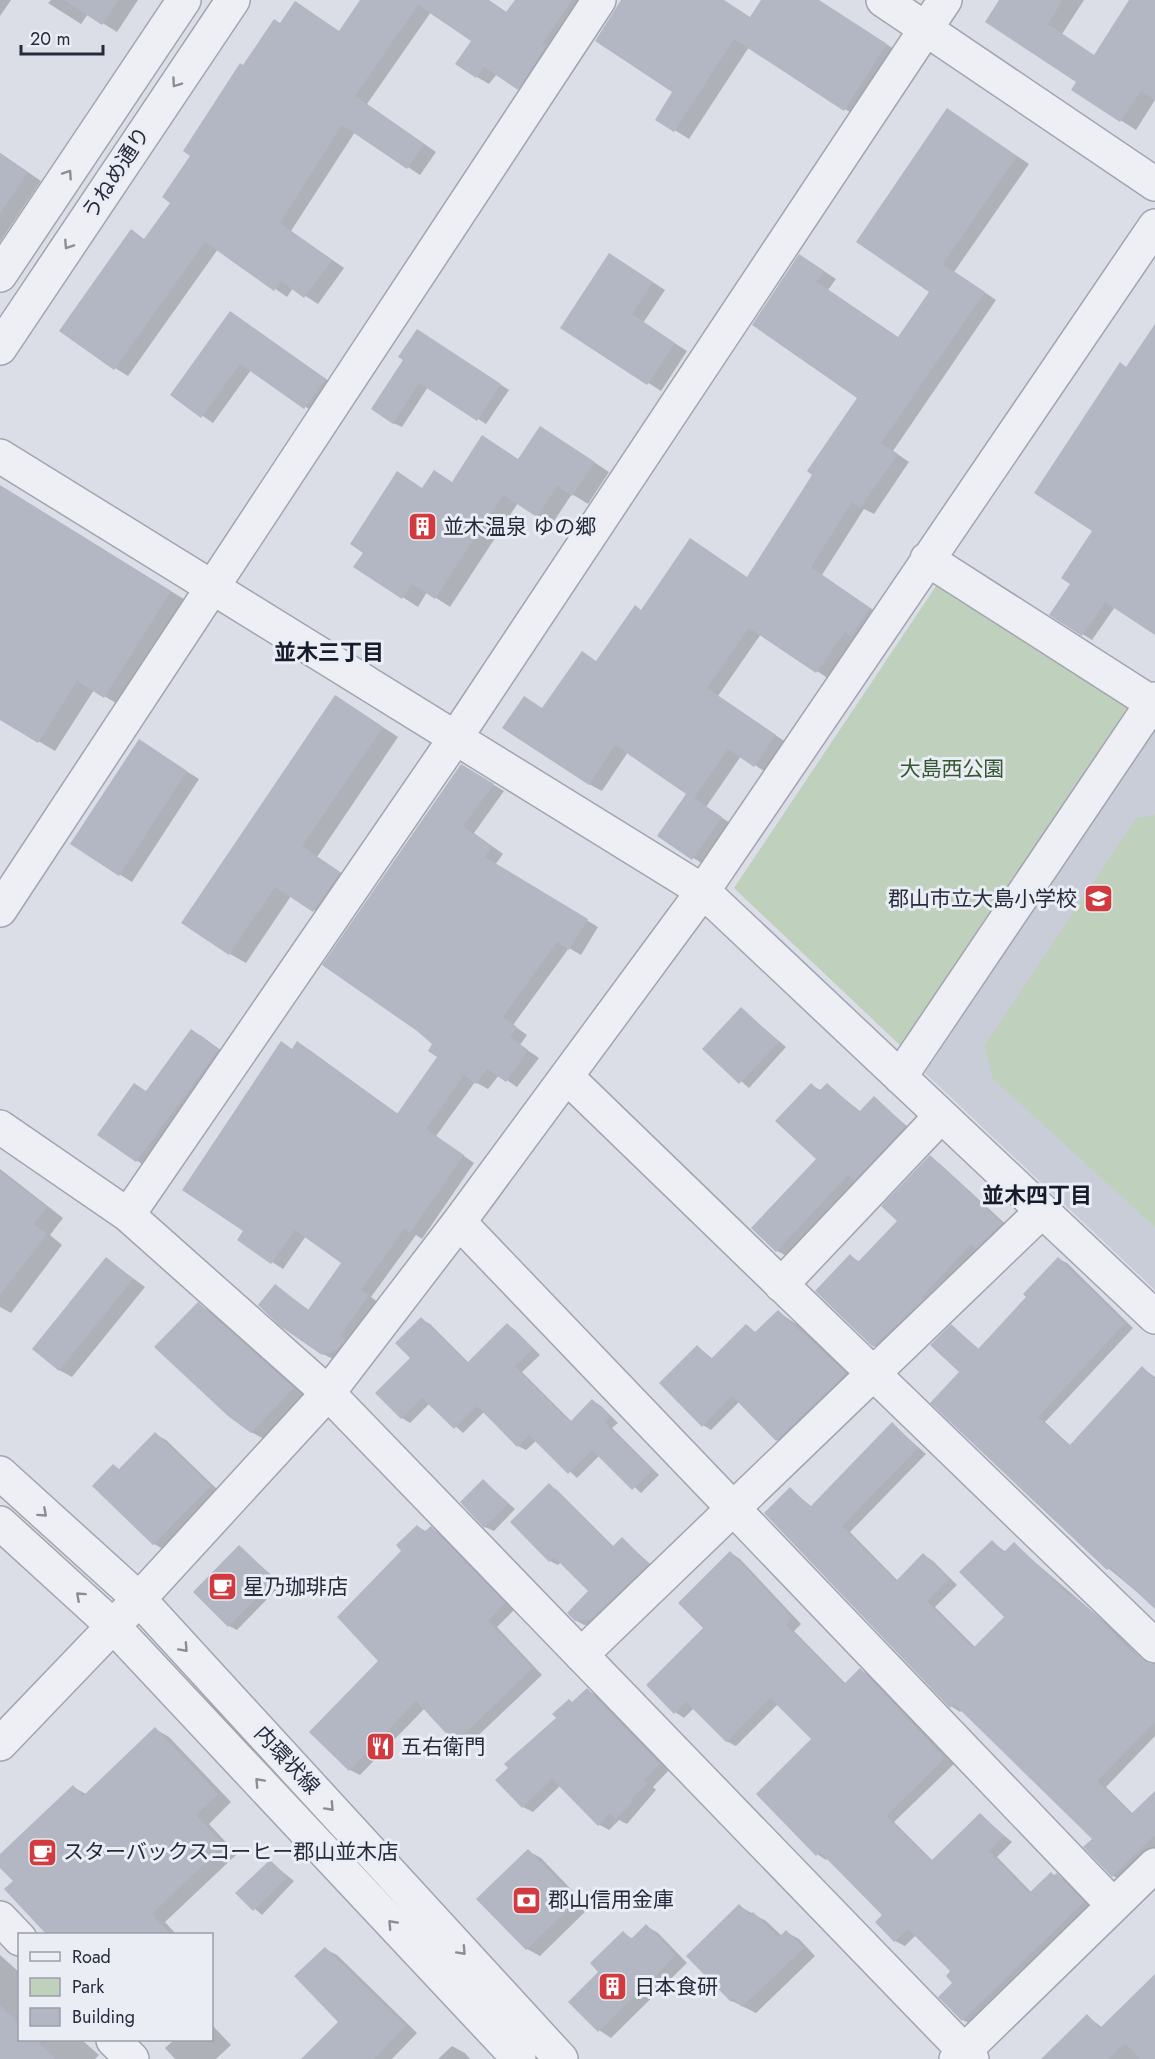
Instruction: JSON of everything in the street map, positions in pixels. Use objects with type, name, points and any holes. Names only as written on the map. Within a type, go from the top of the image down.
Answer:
[{"type":"street","name":"うねめ通り","points":[[0,275],[184,0]]},
{"type":"street","name":"うねめ通り","points":[[0,348],[233,0]]},
{"type":"street","points":[[0,910],[535,102],[599,0]]},
{"type":"street","points":[[884,0],[1155,184]]},
{"type":"street","points":[[128,1215],[456,737],[945,0]]},
{"type":"street","points":[[0,1744],[139,1599],[328,1393],[459,1222],[703,891],[1155,226]]},
{"type":"street","points":[[0,456],[703,891],[1155,1317]]},
{"type":"street","points":[[900,1077],[1154,701],[927,559]]},
{"type":"street","points":[[567,1077],[1155,1646]]},
{"type":"street","points":[[781,1285],[941,1116]]},
{"type":"street","points":[[0,1127],[128,1215],[328,1393],[581,1654],[964,2056],[1155,1865]]},
{"type":"street","points":[[581,1654],[1042,1211]]},
{"type":"street","points":[[459,1222],[1113,1905]]},
{"type":"street","name":"内環状線","points":[[0,1473],[139,1599],[561,2059]]},
{"type":"street","name":"内環状線","points":[[0,1523],[113,1626],[519,2059]]},
{"type":"street","points":[[0,1918],[18,1937]]},
{"type":"shaded area","name":"郡山市立大島小学校","points":[[1155,726],[1155,1290],[925,1073]]},
{"type":"green space","name":"大島西公園","points":[[936,586],[1132,709],[904,1049],[734,888]]},
{"type":"green space","name":"郡山市立大島小学校","points":[[1155,815],[1155,1227],[993,1079],[985,1045],[1136,818]]},
{"type":"building","points":[[64,0],[119,0],[102,25]]},
{"type":"building","points":[[360,0],[489,0],[506,12],[515,0],[572,0],[542,44],[546,46],[518,90],[484,67],[476,78],[455,64],[471,41],[418,5],[355,96],[424,144],[407,169],[342,125],[280,223],[332,260],[304,298],[281,281],[274,291],[205,242],[114,370],[59,331],[131,229],[144,239],[170,203],[162,197],[190,156],[183,151],[240,63],[243,65],[274,19],[280,23],[295,1],[339,31]]},
{"type":"building","points":[[621,0],[724,0],[750,17],[761,0],[819,0],[887,44],[844,111],[734,39],[674,132],[655,120],[672,92],[595,41]]},
{"type":"building","points":[[999,0],[1063,0],[1048,24],[1094,55],[1129,0],[1155,0],[1155,100],[1141,91],[1120,122],[1071,90],[1076,82],[985,22]]},
{"type":"building","points":[[947,108],[1017,156],[943,264],[985,292],[881,443],[898,454],[860,508],[852,502],[811,567],[870,608],[851,637],[845,632],[816,673],[749,628],[707,688],[776,735],[754,767],[728,749],[694,798],[722,817],[692,860],[657,836],[686,794],[615,745],[589,785],[502,728],[524,696],[542,708],[582,651],[596,661],[635,605],[641,610],[690,538],[747,577],[812,475],[807,471],[857,398],[752,325],[799,254],[824,271],[817,282],[898,337],[929,292],[856,242]]},
{"type":"building","points":[[0,153],[28,172],[0,213]]},
{"type":"building","points":[[609,253],[653,282],[632,314],[675,343],[647,385],[560,328]]},
{"type":"building","points":[[230,311],[326,379],[304,409],[240,364],[201,418],[170,395]]},
{"type":"building","points":[[1155,324],[1155,635],[1105,602],[1082,636],[1049,615],[1070,584],[1061,578],[1092,531],[1034,493],[1120,362],[1126,367]]},
{"type":"building","points":[[417,329],[501,384],[477,421],[419,383],[393,424],[371,409],[403,360],[398,357]]},
{"type":"building","name":"並木温泉 ゆの郷","points":[[540,426],[595,462],[572,496],[557,486],[537,517],[503,495],[435,599],[412,584],[402,599],[353,567],[363,553],[350,544],[397,471],[422,488],[434,470],[452,482],[482,435],[518,459]]},
{"type":"building","points":[[0,485],[171,591],[104,698],[77,681],[38,743],[0,720]]},
{"type":"building","points":[[335,695],[383,727],[302,846],[340,872],[313,912],[275,887],[229,955],[181,923]]},
{"type":"building","points":[[139,739],[187,771],[119,876],[70,844]]},
{"type":"building","points":[[461,764],[494,784],[463,826],[492,847],[485,857],[588,919],[569,950],[557,942],[503,1017],[517,1027],[510,1037],[528,1050],[506,1082],[487,1069],[476,1084],[464,1075],[426,1129],[464,1155],[410,1233],[404,1229],[361,1290],[369,1295],[340,1336],[345,1340],[337,1350],[322,1355],[280,1326],[258,1305],[275,1284],[308,1310],[341,1263],[295,1230],[271,1264],[237,1240],[243,1231],[182,1190],[281,1041],[292,1049],[297,1041],[397,1114],[437,1057],[428,1051],[432,1044],[417,1031],[322,965]]},
{"type":"building","points":[[741,1007],[779,1042],[739,1084],[702,1049]]},
{"type":"building","points":[[191,1029],[219,1049],[136,1162],[97,1135],[134,1083],[146,1091]]},
{"type":"building","points":[[811,1083],[819,1091],[827,1083],[859,1112],[874,1096],[906,1126],[854,1181],[848,1175],[776,1252],[751,1228],[816,1159],[775,1121]]},
{"type":"building","points":[[930,1155],[1002,1223],[976,1249],[971,1244],[922,1297],[924,1299],[873,1347],[815,1291],[850,1254],[858,1262],[897,1221],[881,1206]]},
{"type":"building","points":[[0,1171],[47,1207],[34,1224],[47,1234],[0,1295]]},
{"type":"building","points":[[106,1257],[133,1279],[59,1371],[32,1349]]},
{"type":"building","points":[[1058,1257],[1125,1323],[1038,1417],[1069,1446],[1142,1366],[1155,1379],[1155,1609],[1110,1567],[1107,1570],[930,1403],[959,1372],[930,1345],[951,1324],[978,1349],[1026,1297],[1023,1294]]},
{"type":"building","points":[[198,1302],[294,1388],[251,1433],[228,1416],[154,1347]]},
{"type":"building","points":[[778,1310],[846,1373],[776,1441],[732,1396],[702,1427],[659,1383],[697,1345],[711,1359],[746,1324],[755,1332]]},
{"type":"building","points":[[421,1317],[467,1363],[507,1323],[533,1349],[515,1366],[570,1422],[592,1399],[610,1417],[605,1423],[652,1470],[632,1490],[592,1450],[568,1474],[529,1435],[517,1447],[477,1406],[454,1429],[422,1398],[401,1419],[375,1393],[410,1358],[395,1343]]},
{"type":"building","points":[[892,1422],[918,1448],[842,1526],[896,1581],[923,1553],[949,1579],[927,1601],[973,1648],[1004,1617],[959,1572],[992,1540],[1004,1552],[1014,1542],[1070,1596],[1072,1594],[1099,1618],[1134,1654],[1150,1664],[1155,1664],[1155,1722],[1097,1781],[1131,1814],[1155,1791],[1155,1835],[1112,1877],[1083,1847],[1092,1839],[954,1704],[950,1708],[764,1513],[790,1487],[810,1507]]},
{"type":"building","points":[[155,1432],[211,1486],[153,1545],[92,1486],[113,1464],[119,1469]]},
{"type":"building","points":[[483,1479],[508,1504],[484,1528],[460,1502]]},
{"type":"building","points":[[549,1483],[612,1547],[622,1537],[649,1564],[590,1620],[575,1621],[567,1613],[588,1591],[554,1557],[549,1562],[510,1522]]},
{"type":"building","points":[[417,1525],[424,1532],[431,1526],[505,1603],[488,1621],[533,1668],[455,1743],[416,1701],[349,1771],[309,1732],[378,1661],[337,1617],[401,1551],[396,1545]]},
{"type":"building","points":[[239,1545],[275,1579],[228,1627],[193,1592]]},
{"type":"building","points":[[730,1551],[792,1618],[786,1625],[844,1684],[860,1668],[945,1758],[886,1816],[931,1861],[980,1813],[1004,1836],[989,1851],[1029,1893],[1051,1872],[1054,1875],[1057,1873],[1084,1902],[962,2021],[938,1997],[952,1983],[946,1976],[950,1971],[908,1929],[894,1942],[875,1922],[882,1915],[820,1852],[816,1856],[756,1794],[811,1739],[770,1698],[726,1742],[686,1702],[674,1714],[646,1685],[703,1628],[678,1603]]},
{"type":"building","points":[[587,1688],[660,1764],[644,1780],[647,1784],[631,1799],[633,1802],[616,1819],[610,1813],[598,1826],[552,1779],[522,1808],[495,1780],[508,1768],[504,1764],[556,1718],[552,1714],[569,1699],[572,1702]]},
{"type":"building","points":[[155,1727],[218,1794],[196,1815],[224,1845],[152,1914],[169,1933],[45,1933],[4,1889],[13,1881],[0,1868],[0,1854],[73,1785],[83,1796]]},
{"type":"building","points":[[528,1849],[578,1900],[526,1950],[476,1899]]},
{"type":"building","points":[[270,1860],[287,1876],[286,1879],[253,1911],[235,1893]]},
{"type":"building","points":[[739,1904],[750,1915],[753,1912],[779,1937],[786,1930],[804,1948],[742,2007],[734,1999],[731,2002],[686,1956]]},
{"type":"building","name":"日本食研","points":[[646,1924],[676,1955],[598,2032],[568,2002],[598,1972],[590,1963],[623,1931],[631,1939]]},
{"type":"building","points":[[325,1947],[406,2026],[374,2059],[301,2059],[338,2022],[294,1976]]},
{"type":"building","points":[[1155,1974],[1155,2059],[1141,2059],[1125,2043],[1108,2059],[1041,2059],[1087,2014],[1100,2028]]},
{"type":"building","points":[[0,2005],[18,2022],[18,2041],[37,2041],[56,2059],[0,2059]]},
{"type":"place","name":"並木温泉 ゆの郷","points":[[422,527]]},
{"type":"place","name":"郡山市立大島小学校","points":[[1098,899]]},
{"type":"place","name":"星乃珈琲店","points":[[222,1587]]},
{"type":"place","name":"五右衛門","points":[[380,1747]]},
{"type":"place","name":"スターバックスコーヒー郡山並木店","points":[[42,1852]]},
{"type":"place","name":"郡山信用金庫","points":[[527,1900]]},
{"type":"place","name":"日本食研","points":[[613,1987]]},
{"type":"district","name":"並木三丁目","points":[[329,652]]},
{"type":"district","name":"並木四丁目","points":[[1037,1195]]}]
